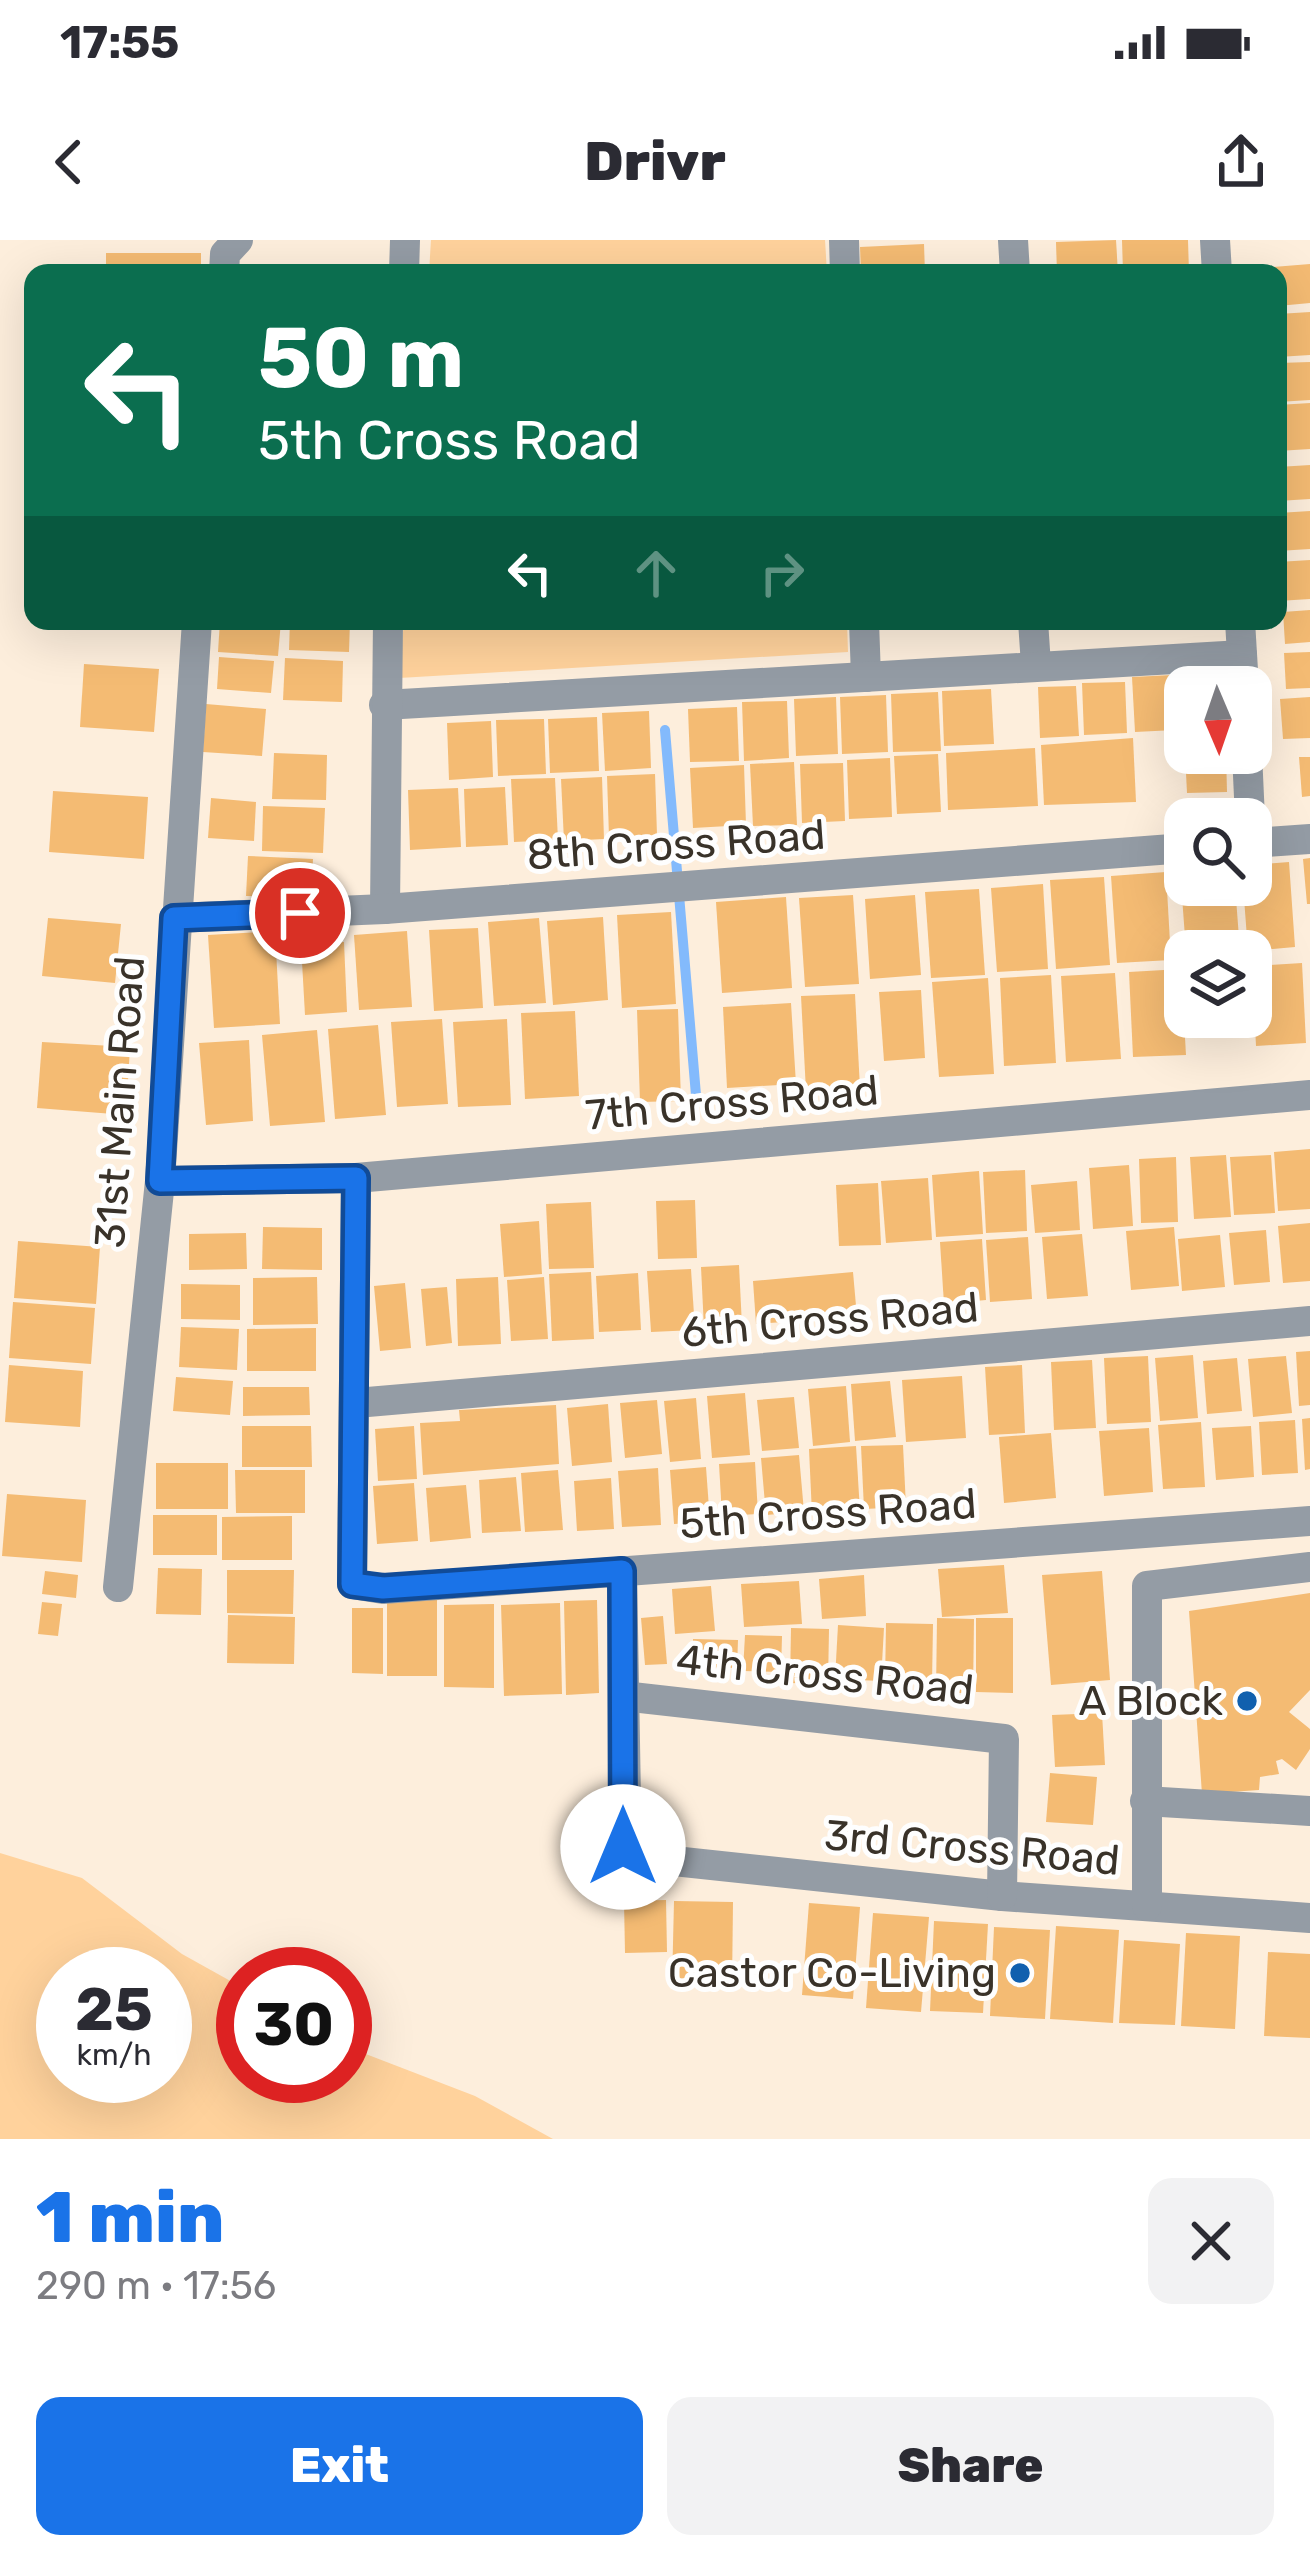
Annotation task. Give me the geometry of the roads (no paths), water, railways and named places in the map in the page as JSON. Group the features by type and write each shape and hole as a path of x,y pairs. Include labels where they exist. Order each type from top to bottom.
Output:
{"street":[{"name":"31st Main Road","path":"118,1587 160,1181 196,630"},
{"path":"385,909 388,630"},
{"path":"863,630 866,676"},
{"path":"1034,630 1036,665"},
{"path":"1241,630 1243,666"},
{"path":"384,705 1242,655"},
{"path":"1272,840 1310,839"},
{"name":"8th Cross Road","path":"174,918 385,909 1164,850"},
{"name":"7th Cross Road","path":"160,1181 356,1178 1310,1095"},
{"path":"356,1178 356,1403"},
{"name":"6th Cross Road","path":"356,1403 1310,1321"},
{"name":"5th Cross Road","path":"356,1403 352,1584 383,1588 1310,1521"},
{"path":"1148,1906 1147,1586 1310,1567"},
{"path":"622,1571 623,1696"},
{"name":"3rd Cross Road","path":"623,1696 627,1856 1002,1896 1310,1918"},
{"name":"4th Cross Road","path":"623,1696 1004,1739 1002,1896"},
{"path":"1145,1801 1310,1811"}],"waterway":[{"path":"665,730 696,1095"}],"place":[{"name":"A Block","path":"1247,1701"},
{"name":"Castor Co-Living","path":"1020,1973"}]}
